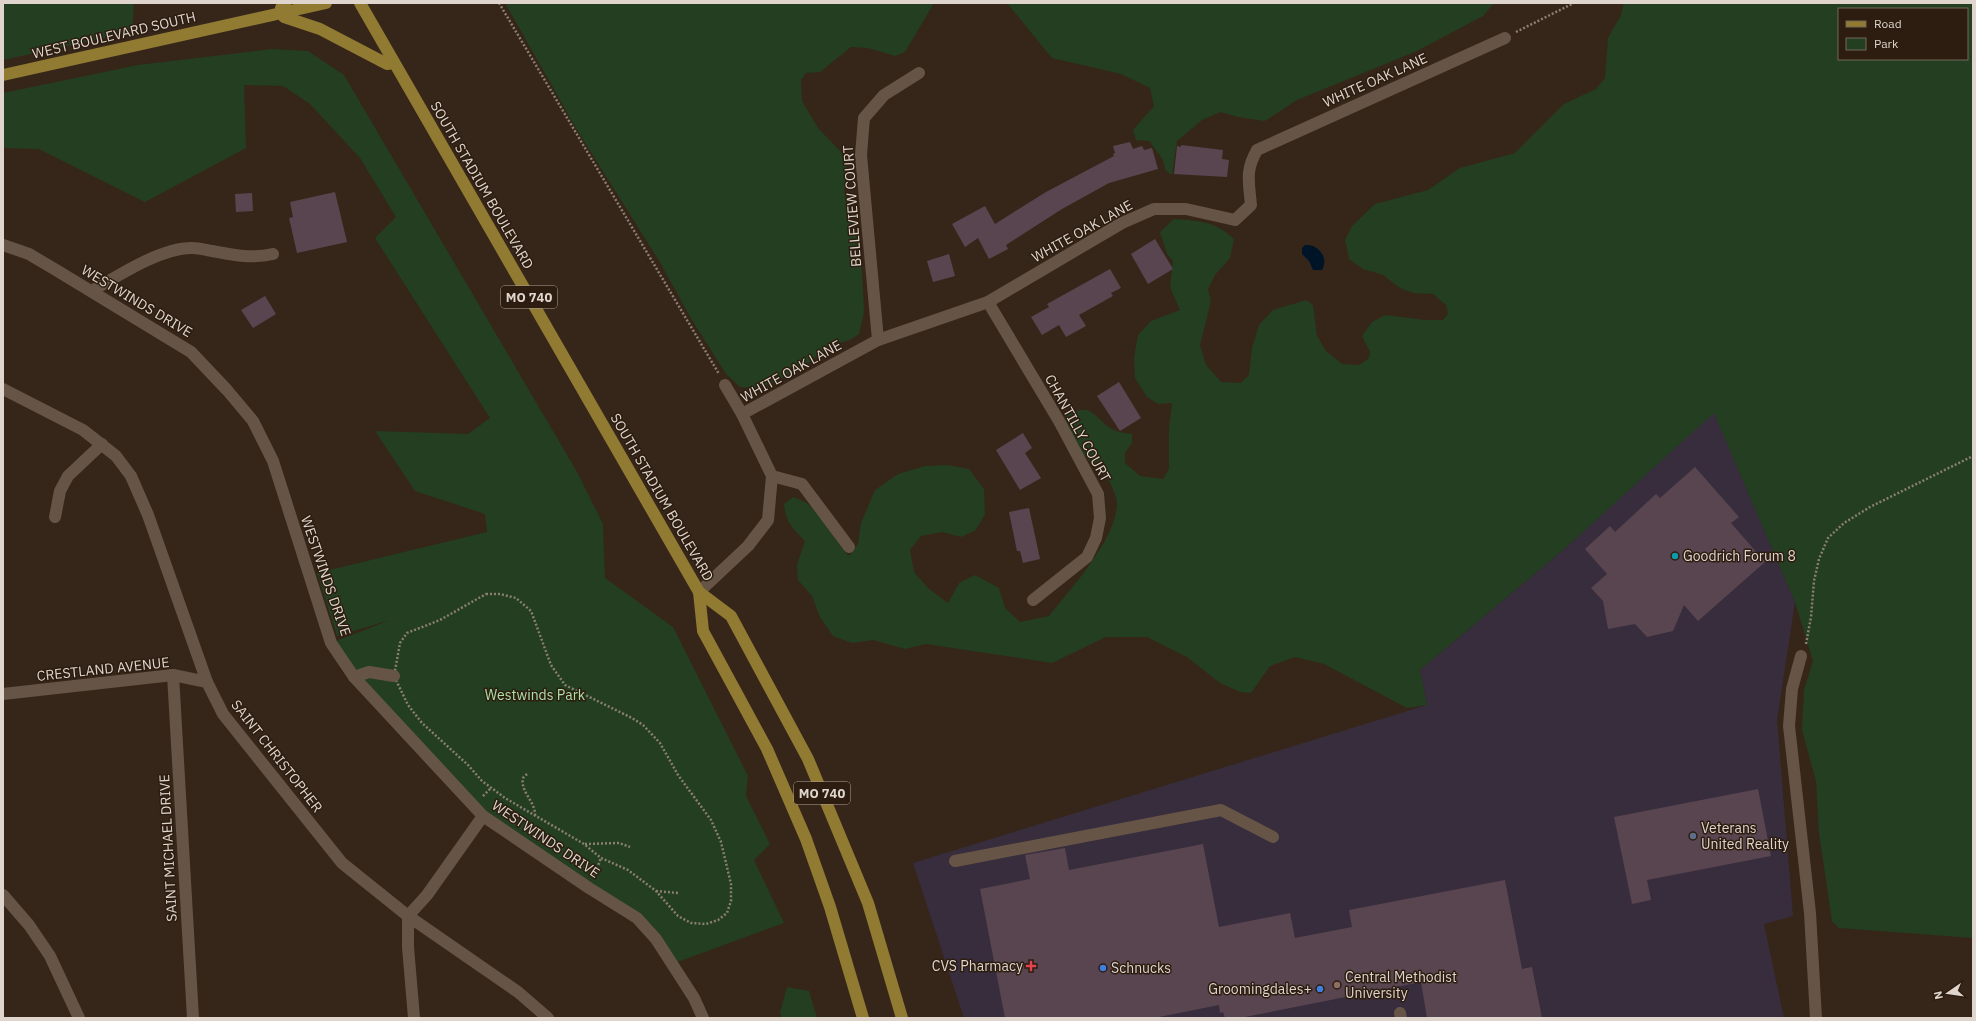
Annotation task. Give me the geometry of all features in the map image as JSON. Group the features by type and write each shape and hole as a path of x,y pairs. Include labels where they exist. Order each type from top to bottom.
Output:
{"main road":[{"name":"WEST BOULEVARD SOUTH","path":"3,75 283,8 326,3"},
{"name":"SOUTH STADIUM BOULEVARD","path":"360,3 699,592 731,616 808,758 868,903 902,1018"},
{"path":"283,8 284,17 320,29 387,64 394,63"},
{"name":"MO 740","path":"699,592 703,631 767,750 806,839 834,921 863,1018"}],"street":[{"name":"WHITE OAK LANE","path":"742,414 878,340 988,302 1122,223 1154,209 1186,209 1235,220 1252,205 1248,173 1250,162 1257,150 1505,38"},
{"name":"BELLEVIEW COURT","path":"878,340 861,155 864,118 884,95 919,72"},
{"name":"WESTWINDS DRIVE","path":"3,245 29,254 191,352 253,421 273,461 331,643 354,677 484,816 589,888 637,918 656,939 694,998 703,1018"},
{"path":"92,291 120,274 162,254 193,248 241,257 262,257 272,254"},
{"name":"CHANTILLY COURT","path":"988,302 1058,421 1098,494 1100,518 1096,538 1087,558 1033,600"},
{"path":"699,592 748,546 768,520 772,476 742,414 725,385"},
{"name":"SAINT CHRISTOPHER","path":"3,389 83,430 116,456 131,476 148,515 207,682 223,714 342,863 408,916 518,992 548,1018"},
{"path":"55,517 60,491 68,476 102,444"},
{"path":"772,476 802,484 849,547"},
{"path":"1801,656 1792,689 1789,726 1810,913 1816,1018"},
{"path":"354,677 369,672 394,676"},
{"name":"CRESTLAND AVENUE","path":"3,694 173,676 207,682"},
{"name":"SAINT MICHAEL DRIVE","path":"173,676 193,1018"},
{"path":"955,861 1221,810 1273,837"},
{"path":"414,1018 408,947 408,916 427,895 484,816"},
{"path":"3,895 29,925 50,956 79,1018"}],"path":[{"path":"498,3 725,385"},
{"path":"1505,38 1574,3"},
{"path":"1801,656 1811,617 1814,580 1819,559 1828,538 1844,523 1870,507 1973,456"},
{"path":"486,594 500,594 516,598 531,611 551,665 565,685 643,725 660,743 678,775 711,820 721,842 731,884 731,901 727,913 718,920 706,924 691,923 678,916 656,891 628,870 601,858 584,844 535,816 504,798 482,781 468,765 422,723 408,705 394,676 400,643 407,633 440,620 486,594"},
{"path":"527,774 523,778 522,785 533,805 535,816"},
{"path":"584,844 619,843 630,847"},
{"path":"589,888 601,858"},
{"path":"656,891 678,893"}],"shaded area":[{"path":"1714,412 1795,602 1777,720 1793,916 1764,924 1784,1018 964,1018 913,863 1427,705 1420,670 1563,550"}],"green space":[{"path":"3,3 134,3 132,32 3,60"},
{"path":"505,3 934,3 905,52 895,56 868,48 851,47 820,72 806,73 801,80 802,101 818,128 841,152 848,173 844,191 858,238 862,273 864,312 859,334 850,340 829,346 811,361 775,382 755,388 740,387 726,374 692,320 658,259 577,130"},
{"path":"1007,3 1494,3 1483,16 1417,51 1297,100 1265,121 1238,117 1220,112 1202,120 1177,141 1172,175 1166,171 1162,158 1149,141 1136,140 1133,130 1154,106 1150,88 1121,74 1052,58"},
{"path":"1624,3 1973,3 1973,938 1839,928 1832,921 1819,833 1816,781 1802,730 1804,690 1813,661 1795,602 1714,413 1563,550 1420,670 1427,705 1407,708 1324,664 1295,657 1270,666 1251,693 1240,692 1220,683 1187,657 1147,637 1106,637 1052,663 926,644 905,649 873,640 852,643 833,636 820,617 812,596 798,580 797,565 805,541 790,524 786,515 784,504 793,497 804,501 816,512 849,556 858,544 861,523 875,490 898,474 925,466 948,465 969,469 984,489 985,514 976,530 961,537 942,532 921,536 910,550 914,572 929,589 948,603 959,583 975,575 999,588 1005,608 1020,622 1049,616 1100,549 1114,520 1117,506 1115,495 1109,480 1076,446 1068,433 1065,417 1074,412 1088,410 1116,431 1132,434 1132,443 1125,453 1125,463 1140,476 1163,479 1169,469 1169,428 1172,403 1158,404 1147,397 1135,378 1134,358 1138,335 1151,321 1180,310 1170,287 1173,261 1167,254 1160,232 1174,219 1192,220 1214,225 1234,239 1230,258 1215,275 1208,289 1211,301 1200,345 1206,365 1221,382 1241,383 1249,375 1252,348 1259,325 1273,310 1306,300 1313,305 1317,336 1326,351 1342,364 1359,365 1369,358 1370,352 1362,336 1372,322 1385,315 1425,320 1443,320 1448,314 1446,305 1433,294 1413,293 1400,288 1383,275 1363,269 1349,259 1345,240 1352,226 1375,204 1428,190 1460,168 1515,153 1564,104 1596,89 1605,78 1608,38 1621,15"},
{"name":"Westwinds Park","path":"272,49 308,51 344,75 577,472 603,524 605,578 673,627 748,776 746,796 770,844 754,860 784,923 672,964 656,939 483,816 331,643 390,620 337,636 317,573 487,532 485,514 415,491 375,431 468,434 490,418 375,238 396,217 360,158 310,104 283,86 244,85 246,148 145,202 39,149 3,148 3,93 138,65"},
{"path":"787,987 809,991 817,1018 782,1018 780,1013"}],"water":[{"path":"1305,245 1315,247 1321,253 1324,261 1322,270 1313,270 1309,261 1302,254 1302,248"}],"building":[{"path":"1130,142 1133,149 1142,146 1144,150 1152,148 1158,169 1109,183 1062,209 1006,245 1008,249 989,259 978,238 965,247 952,224 985,206 995,224 1046,192 1114,156 1113,154 1115,153 1113,146"},
{"path":"1181,145 1223,150 1222,159 1229,160 1227,177 1174,174 1177,146 1181,147"},
{"path":"335,192 347,242 297,253 289,218 293,217 290,202"},
{"path":"252,193 253,211 236,212 235,194"},
{"path":"1155,239 1173,269 1148,284 1131,254"},
{"path":"949,254 955,276 933,282 927,261"},
{"path":"1110,269 1121,288 1111,293 1113,296 1079,315 1086,326 1066,337 1059,325 1042,335 1031,317 1049,307 1047,304"},
{"path":"265,296 276,314 253,328 241,310"},
{"path":"1119,382 1141,418 1120,431 1097,396"},
{"path":"1023,433 1032,448 1025,453 1041,478 1020,490 996,450"},
{"name":"Goodrich Forum 8","path":"1695,467 1739,517 1731,523 1765,562 1698,621 1684,605 1673,631 1647,637 1635,624 1608,629 1603,601 1591,588 1607,574 1585,549 1610,526 1615,532 1656,494 1660,498"},
{"path":"1029,508 1040,559 1023,563 1020,551 1017,551 1009,512"},
{"name":"Veterans United Reality","path":"1758,789 1771,856 1647,880 1651,900 1632,904 1614,817"},
{"path":"1203,844 1219,927 1290,913 1295,938 1352,927 1349,910 1505,880 1522,969 1532,967 1542,1018 1427,1018 1421,982 1240,1018 1225,1018 1223,1012 1220,1013 1219,1005 1154,1018 1005,1018 980,889 1030,879 1025,855 1065,848 1069,870"}],"place":[{"name":"Goodrich Forum 8","path":"1675,556"},
{"name":"Veterans United Reality","path":"1693,836"},
{"name":"CVS Pharmacy","path":"1031,966"},
{"name":"Schnucks","path":"1103,968"},
{"name":"Central Methodist University","path":"1337,985"},
{"name":"Groomingdales+","path":"1320,989"}]}
